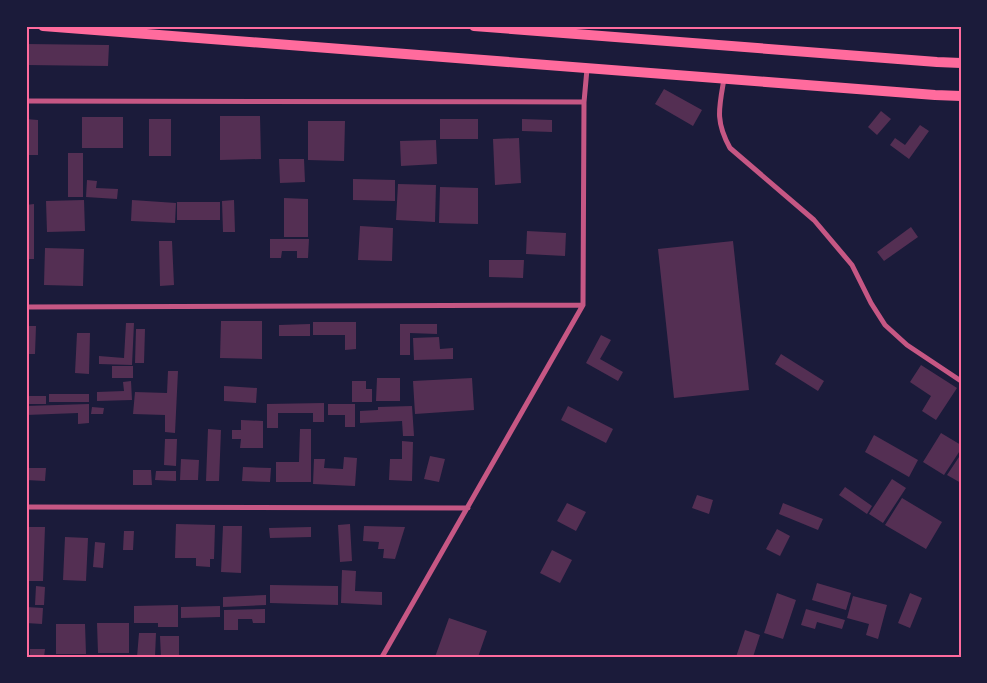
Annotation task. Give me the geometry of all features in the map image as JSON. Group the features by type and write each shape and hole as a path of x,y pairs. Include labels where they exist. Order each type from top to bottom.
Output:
{"main road":[{"path":"43,26 587,69 961,96"},
{"path":"474,26 961,63"}],"street":[{"path":"382,657 583,305 584,102 587,69"},
{"path":"724,79 719,120 730,148 814,220 852,265 871,304 885,325 907,345 961,381"},
{"path":"26,101 584,102"},
{"path":"26,307 583,305"},
{"path":"26,507 468,508"}],"building":[{"path":"26,44 109,45 108,66 26,65"},
{"path":"664,89 702,110 693,126 655,104"},
{"path":"881,111 891,119 877,135 868,127"},
{"path":"220,116 260,116 261,159 220,160"},
{"path":"82,117 123,117 123,148 82,148"},
{"path":"26,119 38,120 38,155 26,155"},
{"path":"149,119 171,119 171,156 149,156"},
{"path":"440,119 478,119 478,139 440,139"},
{"path":"522,119 552,120 552,132 522,131"},
{"path":"308,121 345,121 344,161 308,160"},
{"path":"920,125 929,131 909,159 890,145 895,138 905,145"},
{"path":"519,138 521,183 495,185 493,139"},
{"path":"436,140 437,164 401,166 400,141"},
{"path":"68,153 83,153 83,197 68,197"},
{"path":"279,159 304,159 305,182 280,183"},
{"path":"353,179 395,180 395,201 353,200"},
{"path":"87,180 97,181 96,188 118,189 117,199 86,197"},
{"path":"398,184 436,185 435,222 396,220"},
{"path":"440,187 478,188 478,224 439,223"},
{"path":"284,198 308,199 308,237 284,237"},
{"path":"84,200 85,231 47,232 46,201"},
{"path":"132,200 176,203 175,223 131,221"},
{"path":"234,200 235,232 223,232 222,201"},
{"path":"177,202 220,202 220,220 177,220"},
{"path":"34,204 34,259 26,259 26,205"},
{"path":"360,226 393,228 392,261 358,260"},
{"path":"911,227 918,237 884,261 877,252"},
{"path":"527,231 566,233 565,256 526,254"},
{"path":"270,239 309,239 308,258 297,258 297,251 282,251 281,258 270,258"},
{"path":"159,241 172,241 174,285 160,286"},
{"path":"733,241 749,390 674,398 658,249"},
{"path":"45,248 84,249 83,286 44,285"},
{"path":"489,260 524,260 523,278 489,277"},
{"path":"221,321 262,321 262,359 220,358"},
{"path":"313,322 356,322 356,349 345,350 345,335 313,335"},
{"path":"126,323 134,323 132,365 99,364 99,356 124,358"},
{"path":"310,324 310,336 279,336 279,325"},
{"path":"400,324 437,324 437,334 410,333 410,355 400,355"},
{"path":"26,326 36,326 35,354 26,354"},
{"path":"136,329 145,329 144,363 135,363"},
{"path":"77,333 90,333 89,374 75,373"},
{"path":"601,335 611,340 600,359 623,372 618,381 586,363"},
{"path":"439,337 440,349 453,348 453,359 414,360 413,338"},
{"path":"781,354 824,381 818,391 775,364"},
{"path":"921,365 957,388 936,420 922,411 931,396 910,382"},
{"path":"112,366 133,366 133,378 112,378"},
{"path":"168,371 178,371 175,433 165,432 165,415 133,414 135,392 167,393"},
{"path":"377,378 400,378 400,401 376,401"},
{"path":"472,378 474,410 415,414 413,381"},
{"path":"131,381 132,400 97,401 97,392 124,391 123,382"},
{"path":"352,381 366,381 366,389 372,389 372,402 352,402"},
{"path":"224,386 257,388 256,403 224,401"},
{"path":"49,394 89,394 89,402 49,402"},
{"path":"26,396 46,396 46,404 26,404"},
{"path":"324,403 324,422 313,422 313,413 278,413 278,428 267,428 267,404"},
{"path":"89,404 89,423 78,424 78,413 26,415 26,406"},
{"path":"328,404 355,404 355,427 345,427 345,415 328,415"},
{"path":"412,406 414,436 403,436 402,421 360,423 360,411 378,410 378,407"},
{"path":"568,406 613,429 606,443 561,420"},
{"path":"92,407 104,408 103,414 91,414"},
{"path":"241,420 263,421 263,448 240,448 241,439 232,439 232,430 241,430"},
{"path":"208,429 221,430 219,481 206,481"},
{"path":"300,429 311,429 311,482 276,482 276,462 299,462"},
{"path":"941,433 961,445 961,449 944,475 923,462"},
{"path":"874,435 918,460 909,477 865,452"},
{"path":"165,439 177,439 176,466 164,465"},
{"path":"402,441 413,442 412,481 389,480 390,459 402,459"},
{"path":"961,454 961,483 947,475"},
{"path":"430,456 445,459 439,482 424,479"},
{"path":"344,457 357,458 355,486 313,484 314,459 325,459 324,468 343,469"},
{"path":"181,459 199,460 198,480 180,480"},
{"path":"243,467 271,468 270,482 242,481"},
{"path":"26,468 46,468 45,481 26,480"},
{"path":"133,470 151,470 152,485 133,485"},
{"path":"156,471 176,471 176,481 155,480"},
{"path":"892,479 906,488 883,523 869,514"},
{"path":"845,487 872,506 867,514 839,495"},
{"path":"697,495 713,500 709,514 692,508"},
{"path":"902,498 942,522 926,549 885,525"},
{"path":"567,503 586,512 576,531 557,521"},
{"path":"783,503 823,519 818,530 779,514"},
{"path":"176,524 215,525 214,559 210,559 210,567 196,566 196,558 175,558"},
{"path":"350,524 352,561 340,562 338,525"},
{"path":"223,526 242,526 241,573 221,572"},
{"path":"364,526 405,527 395,559 383,558 384,549 378,549 379,542 363,541"},
{"path":"26,527 45,527 43,581 28,581 29,541 26,541"},
{"path":"311,527 311,537 270,538 269,528"},
{"path":"777,529 790,536 780,556 766,549"},
{"path":"124,531 134,531 133,550 123,550"},
{"path":"65,537 88,538 86,581 63,580"},
{"path":"95,542 105,543 103,568 93,567"},
{"path":"552,550 572,560 560,583 540,573"},
{"path":"342,570 356,571 355,591 382,592 382,605 341,603"},
{"path":"817,583 851,593 846,610 812,600"},
{"path":"270,585 338,586 338,605 270,603"},
{"path":"36,586 45,587 44,605 35,605"},
{"path":"777,593 796,600 783,639 764,633"},
{"path":"910,593 922,598 910,628 898,623"},
{"path":"266,595 266,605 223,607 223,597"},
{"path":"853,596 887,605 878,639 866,635 869,624 847,618"},
{"path":"178,605 178,627 158,627 158,623 134,623 134,606"},
{"path":"220,606 220,617 181,618 181,607"},
{"path":"26,607 43,608 42,624 26,623"},
{"path":"265,609 265,623 253,623 252,619 238,619 238,630 224,630 224,610"},
{"path":"806,609 845,620 842,629 817,622 815,629 801,625"},
{"path":"449,618 487,631 478,657 435,657"},
{"path":"97,623 129,623 129,653 98,653"},
{"path":"56,624 85,624 86,654 56,654"},
{"path":"745,630 760,635 753,657 736,657"},
{"path":"139,633 156,633 155,657 137,657"},
{"path":"160,636 179,636 179,657 161,657"},
{"path":"30,649 45,649 44,657 30,657"}]}
